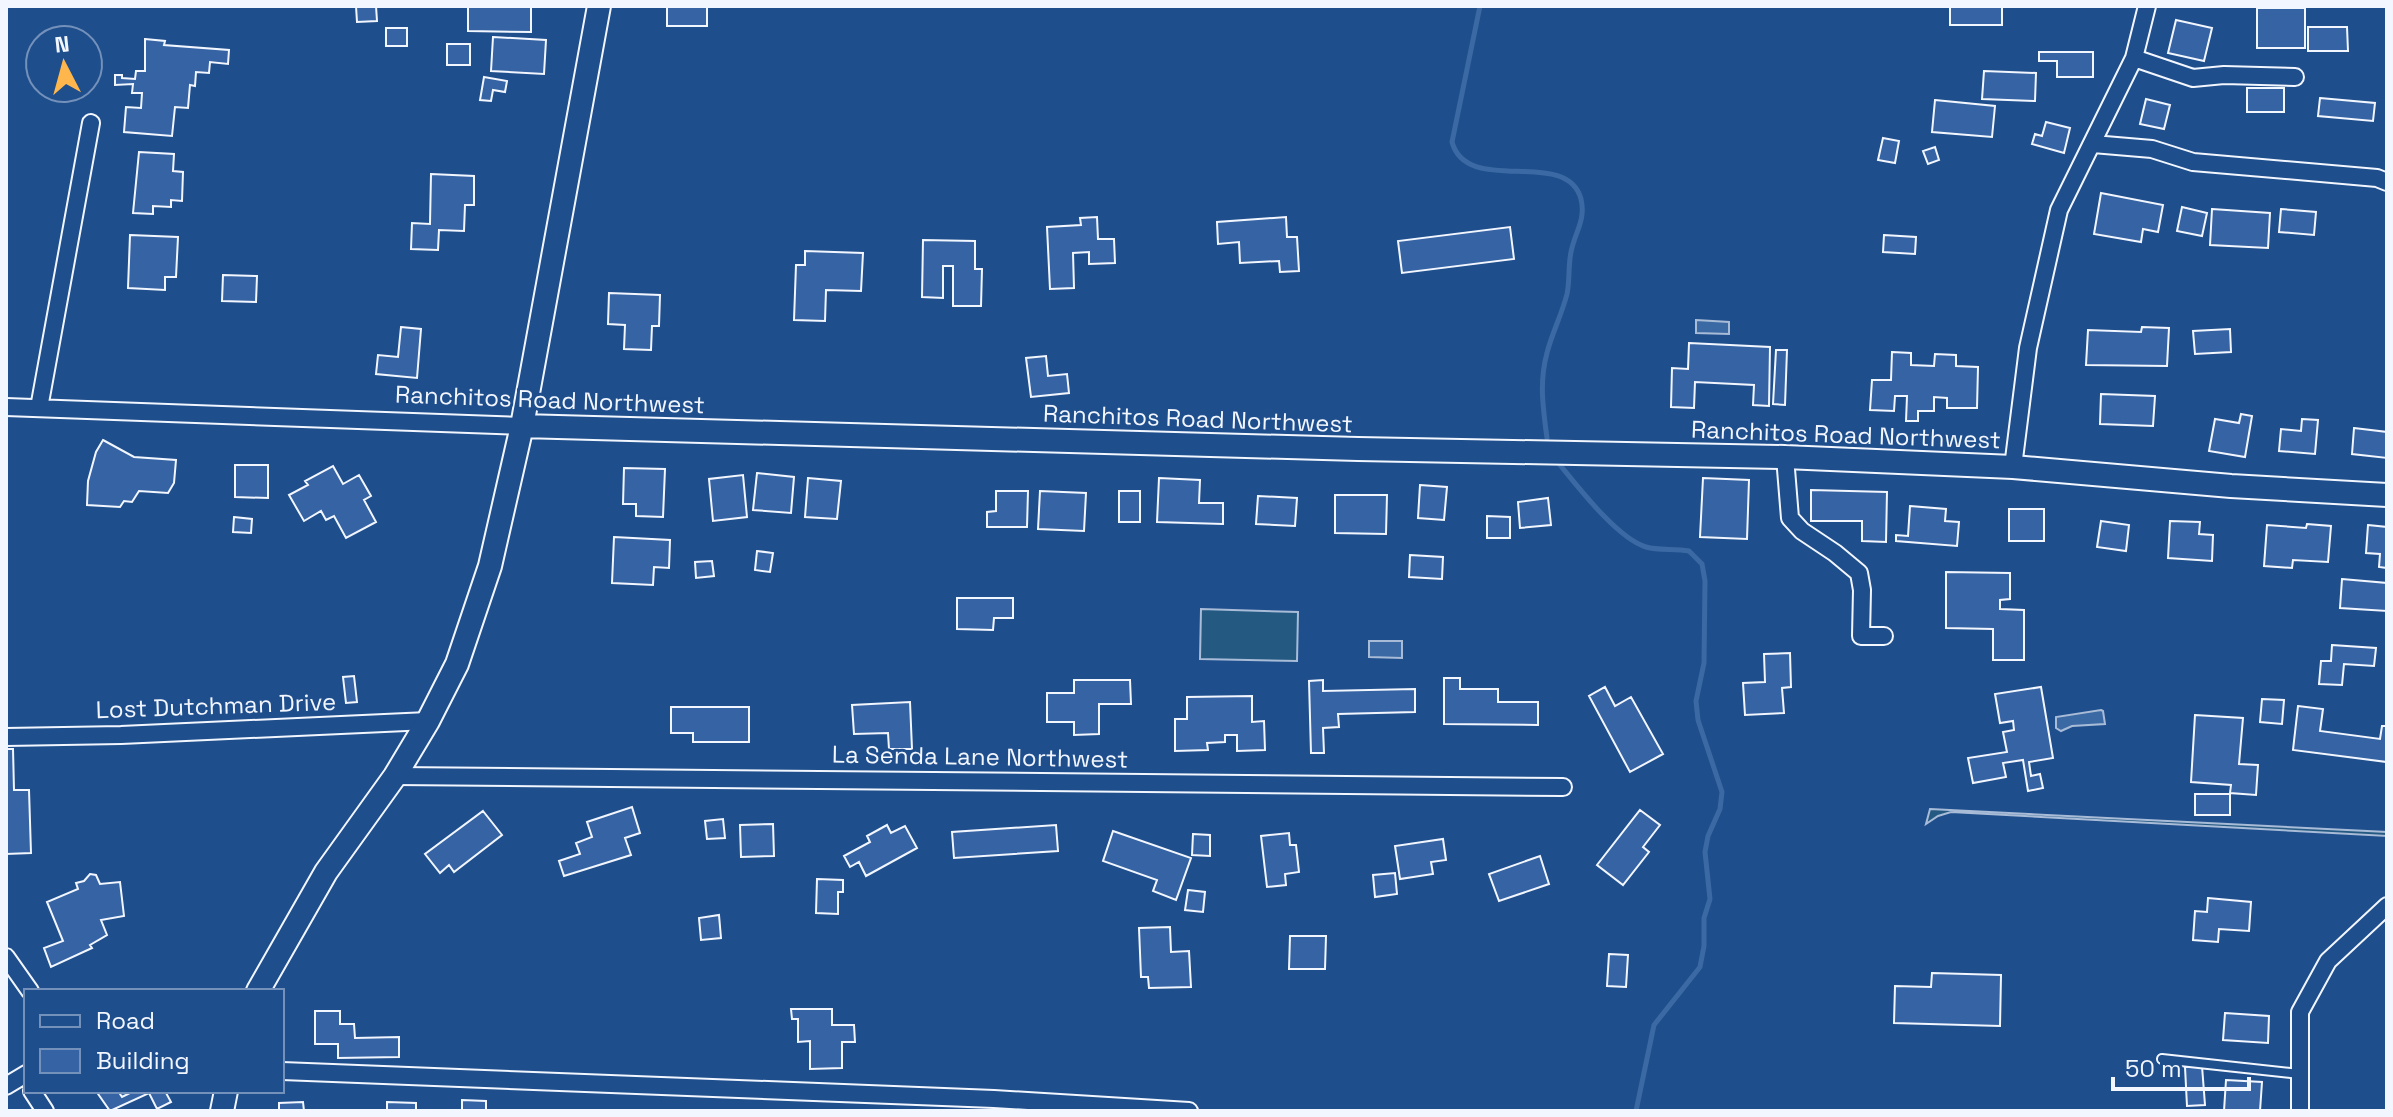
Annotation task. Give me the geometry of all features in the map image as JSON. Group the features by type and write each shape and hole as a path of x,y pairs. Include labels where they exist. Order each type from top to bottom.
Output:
{"street":[{"path":"259,989 326,872 395,776 457,664 490,566 522,426 599,6"},
{"path":"2013,467 2028,348 2059,210 2134,58 2147,6"},
{"path":"2134,58 2193,78 2224,75 2295,77"},
{"path":"39,408 91,123"},
{"path":"2093,144 2152,149 2193,162 2377,178 2387,182"},
{"name":"Ranchitos Road Northwest","path":"6,407 522,426 1358,449 1785,457 2013,467 2231,486 2387,495"},
{"path":"1785,457 1790,518 1802,531 1859,573 1862,590 1861,636 1884,636"},
{"name":"Lost Dutchman Drive","path":"6,737 428,721"},
{"name":"La Senda Lane Northwest","path":"395,776 1563,787"},
{"path":"2300,1111 2300,1012 2328,961 2387,906"},
{"path":"6,957 29,989"},
{"path":"284,1071 994,1099 1189,1111"},
{"path":"34,1093 45,1111"}],"lane":[{"path":"2162,1059 2300,1074"}],"shaded area":[{"path":"1696,320 1729,322 1729,334 1696,333"},
{"path":"1201,609 1298,612 1297,661 1200,659"},
{"path":"1369,641 1402,641 1402,658 1369,657"},
{"path":"2101,710 2105,724 2072,726 2061,731 2056,728 2056,717"},
{"path":"1930,809 2387,832 2387,836 1951,812 1926,824"}],"building":[{"path":"356,6 376,6 377,21 357,22"},
{"path":"468,6 531,7 531,32 468,31"},
{"path":"667,6 707,6 707,26 667,26"},
{"path":"1950,6 2002,6 2002,25 1950,25"},
{"path":"2257,8 2305,8 2305,48 2257,48"},
{"path":"2176,20 2212,28 2204,61 2168,53"},
{"path":"2308,27 2347,27 2348,51 2308,51"},
{"path":"386,28 407,28 407,46 386,46"},
{"path":"493,37 546,40 544,74 491,71"},
{"path":"145,39 165,41 164,45 229,50 228,64 210,62 209,73 196,72 195,86 190,85 188,108 175,107 172,136 124,132 126,107 141,108 142,93 132,93 133,84 115,85 115,75 135,79 136,71 145,71"},
{"path":"447,44 470,44 470,65 447,65"},
{"path":"2039,52 2093,52 2093,77 2057,77 2057,61 2039,61"},
{"path":"1984,71 2036,73 2035,101 1982,99"},
{"path":"484,77 507,81 505,92 493,90 491,101 480,100"},
{"path":"2247,88 2284,88 2284,112 2247,112"},
{"path":"2320,98 2375,103 2373,121 2318,116"},
{"path":"2146,99 2170,105 2164,129 2140,124"},
{"path":"1935,100 1995,106 1992,137 1932,132"},
{"path":"2046,122 2070,128 2064,153 2032,144 2035,134 2042,136"},
{"path":"1883,138 1899,141 1895,163 1878,160"},
{"path":"1935,147 1939,160 1928,164 1923,151"},
{"path":"139,152 174,154 173,171 183,172 182,201 171,200 171,207 153,206 153,214 133,213"},
{"path":"431,174 474,176 474,205 465,205 464,231 439,230 438,250 411,249 412,223 430,224"},
{"path":"2101,193 2163,205 2158,232 2143,229 2141,242 2094,234"},
{"path":"2182,207 2207,213 2202,236 2177,231"},
{"path":"2212,209 2270,213 2268,248 2210,245"},
{"path":"2281,209 2316,212 2314,235 2279,232"},
{"path":"1097,217 1098,239 1114,239 1115,263 1089,264 1089,252 1073,253 1074,288 1050,289 1047,227 1081,225 1080,218"},
{"path":"1286,217 1287,237 1297,237 1299,271 1280,272 1279,261 1240,263 1239,242 1218,244 1217,222"},
{"path":"1510,227 1514,259 1402,273 1398,241"},
{"path":"130,235 178,237 176,277 165,277 165,290 128,288"},
{"path":"1884,235 1916,237 1915,254 1883,252"},
{"path":"923,240 975,241 975,269 982,269 981,306 953,306 953,266 943,266 943,298 922,297"},
{"path":"805,251 863,253 861,291 826,290 825,321 794,320 796,265 805,265"},
{"path":"223,275 257,276 256,302 222,301"},
{"path":"609,293 660,295 659,326 652,326 651,350 624,349 625,325 608,324"},
{"path":"401,327 421,329 417,378 376,374 378,355 398,357"},
{"path":"2142,327 2169,328 2167,366 2086,365 2088,330 2141,332"},
{"path":"2230,329 2231,352 2195,354 2193,331"},
{"path":"1689,343 1770,347 1769,406 1753,405 1754,385 1695,382 1694,408 1671,407 1672,368 1688,369"},
{"path":"1776,350 1787,350 1785,405 1773,404"},
{"path":"1892,352 1911,353 1911,365 1934,366 1935,354 1956,355 1956,366 1978,367 1977,408 1947,408 1947,398 1934,397 1934,411 1918,411 1918,421 1906,421 1907,396 1895,396 1894,411 1870,410 1872,380 1891,380"},
{"path":"1046,356 1048,376 1067,374 1069,393 1031,397 1026,358"},
{"path":"2101,394 2155,396 2153,426 2100,424"},
{"path":"2241,414 2252,416 2245,457 2209,451 2215,419 2239,423"},
{"path":"2302,419 2318,420 2315,454 2279,451 2281,429 2301,431"},
{"path":"2354,428 2387,432 2387,458 2352,454"},
{"path":"103,440 134,457 176,460 174,483 168,493 139,491 132,502 124,501 120,507 87,505 88,481 96,452"},
{"path":"235,465 268,465 268,498 235,497"},
{"path":"333,466 343,484 359,475 371,496 364,500 376,522 346,538 334,516 326,520 321,511 304,521 289,495 308,485 305,481"},
{"path":"624,468 665,469 663,517 636,516 636,504 623,504"},
{"path":"757,473 794,477 791,513 753,510"},
{"path":"743,475 747,517 713,521 709,479"},
{"path":"808,478 841,481 837,519 805,517"},
{"path":"1159,478 1200,480 1199,503 1223,503 1223,524 1157,522"},
{"path":"1703,478 1749,480 1747,539 1700,537"},
{"path":"1420,485 1447,487 1444,520 1418,518"},
{"path":"1811,490 1887,492 1886,542 1862,541 1862,521 1811,521"},
{"path":"996,491 1028,491 1027,527 987,527 987,512 996,511"},
{"path":"1040,491 1086,493 1084,531 1038,529"},
{"path":"1119,491 1140,491 1140,522 1119,522"},
{"path":"1335,495 1387,495 1386,534 1335,533"},
{"path":"1258,496 1297,498 1295,526 1256,524"},
{"path":"1548,498 1551,525 1520,528 1518,502"},
{"path":"1910,506 1946,509 1945,521 1959,522 1957,546 1896,541 1896,535 1908,536"},
{"path":"2009,509 2044,509 2044,541 2009,541"},
{"path":"1487,516 1510,517 1510,538 1487,538"},
{"path":"234,517 252,519 251,533 233,532"},
{"path":"2101,521 2129,525 2126,551 2097,547"},
{"path":"2170,521 2200,522 2199,534 2213,535 2212,561 2168,558"},
{"path":"2307,524 2331,526 2328,562 2293,560 2292,568 2264,566 2267,525 2306,528"},
{"path":"2368,525 2387,527 2387,568 2379,567 2380,554 2366,553"},
{"path":"614,537 670,540 669,568 654,567 653,585 612,583"},
{"path":"757,551 773,553 770,572 755,570"},
{"path":"1410,555 1443,557 1442,579 1409,577"},
{"path":"712,561 714,576 696,578 695,562"},
{"path":"1946,572 2010,573 2010,599 2000,600 2000,609 2024,610 2024,660 1993,660 1993,629 1946,628"},
{"path":"2342,579 2387,583 2387,611 2340,608"},
{"path":"957,598 1013,598 1013,618 994,618 993,630 957,629"},
{"path":"2332,645 2376,648 2374,666 2344,664 2342,685 2319,684 2321,661 2331,661"},
{"path":"1790,653 1791,687 1782,688 1784,713 1745,715 1743,683 1765,682 1764,654"},
{"path":"354,676 357,702 346,703 343,677"},
{"path":"1444,678 1460,678 1460,689 1498,689 1498,702 1538,702 1538,725 1444,724"},
{"path":"1074,680 1130,680 1131,704 1099,704 1099,734 1074,735 1074,722 1047,722 1047,693 1074,693"},
{"path":"1323,680 1323,691 1415,689 1415,712 1338,714 1339,727 1323,728 1324,753 1311,753 1309,681"},
{"path":"1605,687 1615,706 1631,697 1663,754 1630,772 1589,696"},
{"path":"2041,687 2053,758 2029,762 2031,776 2040,774 2043,788 2028,791 2023,760 2003,763 2006,777 1973,783 1968,758 2007,752 2003,732 2014,730 2013,721 2000,723 1995,694"},
{"path":"1252,696 1252,722 1264,721 1265,750 1237,751 1237,735 1225,735 1225,742 1207,743 1208,750 1175,751 1175,719 1187,719 1187,697"},
{"path":"2262,699 2284,700 2282,724 2260,722"},
{"path":"910,702 912,749 889,749 888,733 854,734 852,705"},
{"path":"2298,706 2323,709 2320,731 2380,739 2382,726 2387,726 2387,762 2293,750"},
{"path":"671,707 749,707 749,742 693,742 693,733 671,733"},
{"path":"2195,715 2243,718 2239,764 2258,765 2256,795 2230,793 2231,785 2191,782"},
{"path":"6,749 13,749 14,790 29,790 31,853 6,854"},
{"path":"2195,794 2230,794 2230,815 2195,815"},
{"path":"632,807 640,833 625,838 631,855 564,876 559,861 580,854 576,843 592,837 587,822"},
{"path":"1640,810 1660,825 1643,847 1649,852 1623,885 1597,865"},
{"path":"483,811 502,835 454,872 449,865 440,873 425,854"},
{"path":"723,819 725,838 707,839 705,821"},
{"path":"773,824 774,856 741,857 740,825"},
{"path":"887,825 891,833 905,826 917,848 866,876 859,862 850,867 844,856 870,842 867,836"},
{"path":"1056,825 1058,851 954,858 952,832"},
{"path":"1113,831 1191,858 1176,900 1153,891 1157,880 1103,861"},
{"path":"1289,833 1290,845 1296,845 1299,872 1285,874 1286,885 1267,887 1261,836"},
{"path":"1193,834 1210,835 1210,856 1192,855"},
{"path":"1443,839 1446,860 1431,862 1433,874 1400,879 1395,846"},
{"path":"1540,856 1549,884 1499,901 1489,874"},
{"path":"1395,873 1397,894 1375,897 1373,875"},
{"path":"90,874 96,875 100,884 120,882 124,916 101,920 107,935 90,945 92,948 51,967 44,948 63,941 47,902 78,889 76,883 84,881"},
{"path":"817,879 843,880 843,892 838,892 838,914 816,913"},
{"path":"1188,890 1205,892 1203,912 1185,910"},
{"path":"2208,898 2251,902 2249,931 2219,929 2218,942 2193,940 2195,911 2207,912"},
{"path":"719,915 721,938 701,940 699,918"},
{"path":"1170,927 1171,952 1189,951 1191,987 1149,988 1148,977 1141,977 1139,928"},
{"path":"1290,936 1326,936 1325,969 1289,969"},
{"path":"1609,954 1628,955 1626,987 1607,986"},
{"path":"1932,973 2001,975 2000,1026 1894,1023 1895,986 1931,987"},
{"path":"791,1009 832,1009 832,1025 854,1025 855,1042 842,1042 842,1068 810,1069 810,1041 798,1042 798,1019 792,1019"},
{"path":"315,1011 340,1011 340,1024 354,1024 355,1038 399,1037 399,1057 338,1058 338,1044 315,1044"},
{"path":"2225,1013 2269,1016 2268,1043 2223,1040"},
{"path":"2202,1066 2205,1105 2187,1106 2185,1067"},
{"path":"2226,1080 2262,1082 2260,1111 2224,1111"},
{"path":"97,1093 119,1093 122,1097 130,1093 149,1093 110,1111"},
{"path":"97,1093 149,1093 110,1111"},
{"path":"149,1093 166,1093 171,1102 157,1109"},
{"path":"149,1093 166,1093 171,1102 157,1109"},
{"path":"462,1100 486,1101 486,1111 462,1111"},
{"path":"303,1102 304,1111 279,1111 279,1103"},
{"path":"387,1102 416,1103 416,1111 387,1111"}],"waterway":[{"path":"1480,6 1452,142 1461,158 1477,167 1557,175 1572,184 1581,199 1581,220 1570,257 1567,294 1543,374 1547,438"},
{"path":"1560,465 1623,534 1646,547 1689,551 1702,564 1705,581 1704,663 1696,701 1698,720 1722,792 1720,809 1708,836 1705,852 1710,899 1704,918 1704,946 1700,967 1654,1025 1636,1111"}]}
